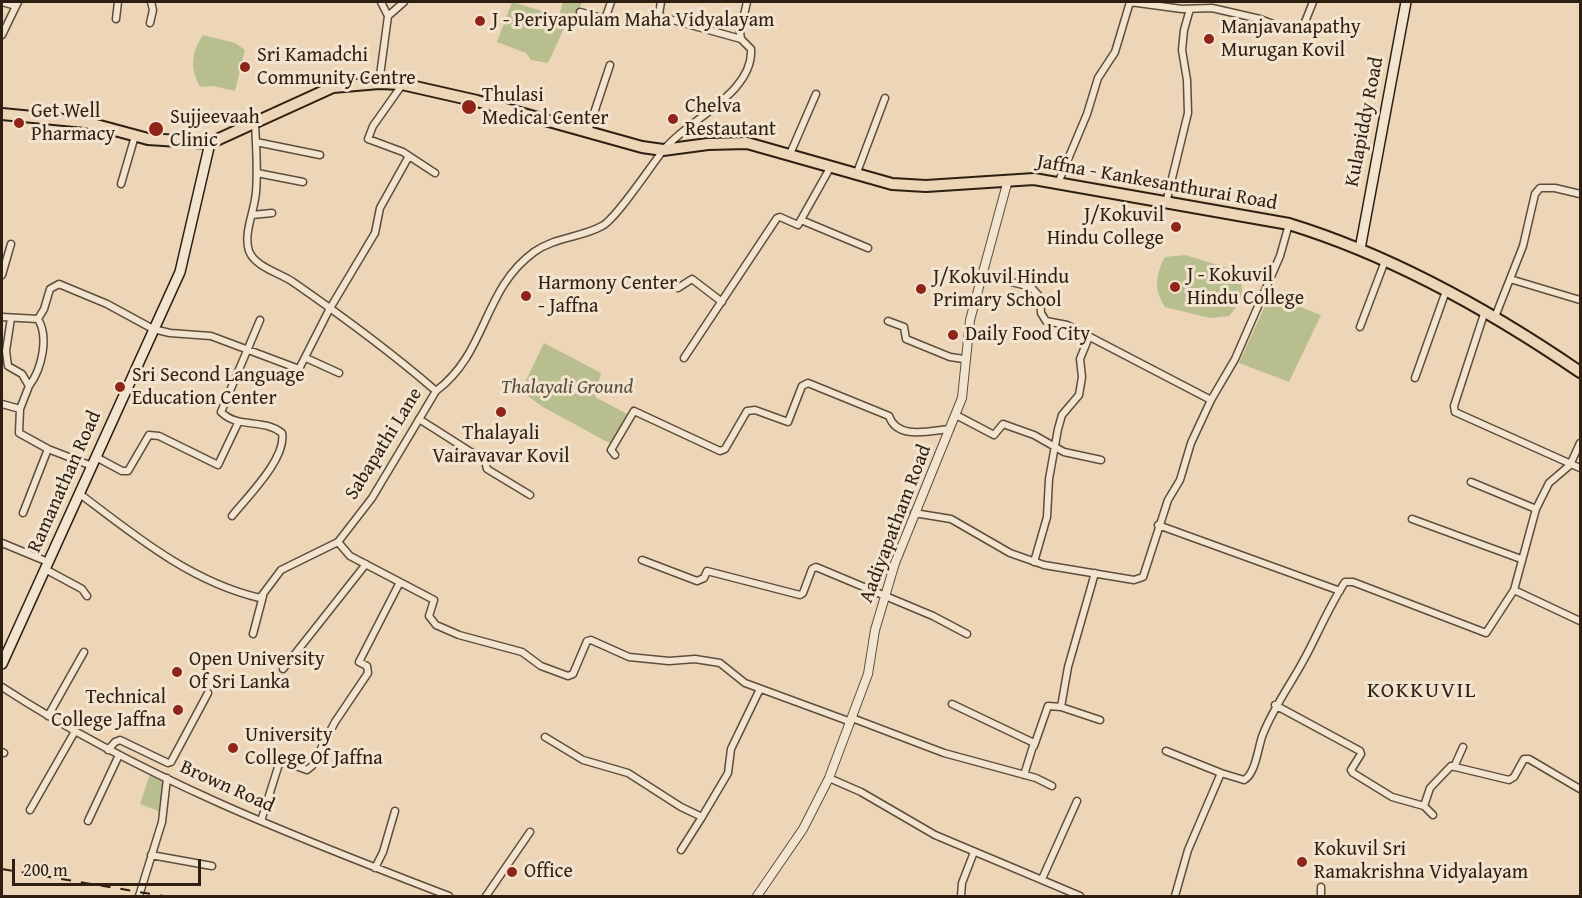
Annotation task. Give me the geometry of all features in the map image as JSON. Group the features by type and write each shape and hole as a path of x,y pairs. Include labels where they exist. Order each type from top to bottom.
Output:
{"main road":[{"name":"Kulapiddy Road","path":"1360,249 1406,2"},
{"name":"Jaffna - Kankesanthurai Road","path":"2,114 85,122 161,141 210,142 333,87 379,83 402,84 663,150 708,144 747,143 856,175 912,186 1034,179 1289,224 1360,249 1490,314 1581,372"},
{"name":"Ramanathan Road","path":"2,664 180,272 187,251 210,142"}],"street":[{"path":"2,2 17,4 2,34"},
{"path":"116,19 118,2"},
{"path":"150,23 153,10 151,2"},
{"path":"379,83 388,16 381,2"},
{"path":"388,16 404,2"},
{"path":"580,12 605,19 611,2"},
{"path":"661,2 659,14 662,17 741,39 747,2"},
{"path":"1058,183 1087,114 1098,78 1115,52 1130,2 1190,9 1212,8 1260,19 1288,30 1303,27 1313,2"},
{"path":"1166,203 1188,112 1187,80 1182,50 1190,9"},
{"name":"Sabapathi Lane","path":"253,634 263,596 281,570 338,542 372,498 436,391 451,380 470,357 509,275 532,254 553,241 604,226 663,150 744,79 752,59 752,50 741,39"},
{"path":"588,131 610,64"},
{"path":"402,84 373,126 368,139 397,149 435,174"},
{"path":"790,154 816,94"},
{"path":"856,175 885,98"},
{"path":"255,123 257,172 248,248 253,258 292,281 394,355 436,391"},
{"path":"121,184 135,136"},
{"path":"256,142 320,156"},
{"path":"92,466 48,449 19,433 20,409 38,371 42,352 42,335 38,318 44,309 50,289 59,284 107,304 153,329 170,333 211,336 248,352 299,369 329,309 375,233 380,208 409,156"},
{"path":"684,358 777,218 780,216 798,225 830,168"},
{"path":"257,172 303,183"},
{"name":"Aadiyapatham Road","path":"757,897 802,829 829,778 852,720 868,674 884,595 914,513 956,415 964,383 964,359 970,320 1008,180"},
{"path":"1581,194 1555,188 1540,188 1535,195 1523,246 1510,279 1490,314 1454,406 1455,412 1581,468"},
{"path":"252,215 272,213"},
{"path":"801,220 868,248"},
{"path":"914,513 951,519 1010,553 1034,561 1134,580 1143,577 1158,525 1168,500 1180,480 1191,443 1235,359 1280,256 1289,224"},
{"path":"2,275 11,244"},
{"path":"1360,327 1385,261"},
{"path":"984,275 1031,287 1041,297 1043,319 1067,325 1212,400"},
{"path":"678,288 692,279 722,303"},
{"path":"1510,279 1581,300"},
{"path":"1415,378 1446,291"},
{"path":"2,317 38,318"},
{"path":"10,318 6,351 8,366 22,374 29,386"},
{"path":"232,516 272,467 283,438 282,433 273,426 257,422 238,423 221,412 260,320"},
{"path":"888,321 904,327 906,339 950,357 964,359"},
{"path":"1034,561 1047,517 1049,478 1062,415 1079,395 1082,377 1080,359 1089,337"},
{"path":"306,358 339,373"},
{"path":"615,455 611,450 634,411 720,451 725,448 747,411 755,410 788,422 802,386 808,383 889,416 892,425 900,430 917,432 950,429"},
{"path":"2,404 20,409"},
{"path":"956,415 994,435 1003,424 1034,435 1064,452 1101,459"},
{"path":"419,420 485,461 487,469 530,495"},
{"path":"96,457 122,471 128,471 149,435 159,436 218,465 238,423"},
{"path":"1166,751 1221,773 1247,779 1275,705 1308,653 1322,621 1345,582 1353,582 1486,633 1514,590 1536,509 1549,483 1570,465 1581,443"},
{"path":"23,513 48,449"},
{"path":"1471,482 1536,509"},
{"path":"80,494 140,541 175,561 240,593 260,598 263,596"},
{"path":"1412,519 1521,559"},
{"path":"1158,525 1340,591"},
{"path":"338,542 350,556 399,584 434,600 429,616 436,626 459,635 522,652 541,666 568,676 573,674 586,641 591,640 629,657 720,663 745,683 944,753 1024,775 1052,786"},
{"path":"2,543 47,565 82,589 87,596"},
{"path":"642,561 697,581 704,579 708,571 800,595 803,593 812,569 816,567 933,616 967,634"},
{"path":"282,669 366,564"},
{"path":"1061,707 1068,667 1095,573"},
{"path":"261,821 279,764 282,761 307,770 312,766 335,722 368,674 367,666 359,662 399,584"},
{"path":"1514,590 1581,621"},
{"path":"48,716 84,652"},
{"name":"Brown Road","path":"2,687 74,733 167,778 261,821 449,897"},
{"path":"681,850 728,773 731,749 759,688"},
{"path":"108,750 120,740 171,762 208,693"},
{"path":"952,704 1032,741 1034,746"},
{"path":"1275,705 1360,751 1361,754 1351,770 1353,773 1392,796 1424,806 1433,815"},
{"path":"1024,775 1048,706 1061,707 1100,720"},
{"path":"30,810 74,733"},
{"path":"545,737 583,760 628,773 702,818"},
{"path":"1424,806 1430,788 1442,773 1454,766 1462,747"},
{"path":"88,821 119,755"},
{"path":"1454,766 1509,780 1514,777 1524,759 1529,759 1581,789"},
{"path":"1175,897 1188,850 1221,773"},
{"path":"139,897 165,807 167,778"},
{"path":"829,778 861,792 935,835 1080,897"},
{"path":"1042,879 1077,801"},
{"path":"375,867 383,852 395,811"},
{"path":"486,897 530,832"},
{"path":"961,897 962,882 974,852"},
{"path":"151,855 212,866"},
{"path":"1321,887 1321,897"}],"green space":[{"path":"512,2 559,16 563,2 582,2 575,22 566,24 548,63 531,60 526,53 497,42"},
{"path":"203,35 235,43 245,50 235,91 213,86 200,87 193,61 196,48"},
{"path":"1185,255 1238,271 1242,284 1240,300 1229,316 1210,318 1165,307 1157,282 1162,264 1165,257"},
{"path":"1270,295 1321,315 1289,382 1239,363"},
{"name":"Thalayali Ground","path":"544,343 601,373 595,397 631,416 611,444 543,407 521,391"},
{"path":"151,771 167,778 164,813 140,804"}],"railway":[{"path":"2,869 163,896"}],"place":[{"name":"J - Periyapulam Maha Vidyalayam","path":"480,21"},
{"name":"Manjavanapathy Murugan Kovil","path":"1209,39"},
{"name":"Sri Kamadchi Community Centre","path":"245,67"},
{"name":"Thulasi Medical Center","path":"469,107"},
{"name":"Chelva Restautant","path":"673,119"},
{"name":"Get Well Pharmacy","path":"19,123"},
{"name":"Sujjeevaah Clinic","path":"156,129"},
{"name":"J/Kokuvil Hindu College","path":"1176,227"},
{"name":"J - Kokuvil Hindu College","path":"1175,287"},
{"name":"J/Kokuvil Hindu Primary School","path":"921,289"},
{"name":"Harmony Center - Jaffna","path":"526,296"},
{"name":"Daily Food City","path":"953,335"},
{"name":"Sri Second Language Education Center","path":"120,387"},
{"name":"Thalayali Vairavavar Kovil","path":"501,412"},
{"name":"Open University Of Sri Lanka","path":"177,672"},
{"name":"Technical College Jaffna","path":"178,710"},
{"name":"University College Of Jaffna","path":"233,748"},
{"name":"Kokuvil Sri Ramakrishna Vidyalayam","path":"1302,862"},
{"name":"Office","path":"512,872"}],"district":[{"name":"KOKKUVIL","path":"1422,691"}]}
